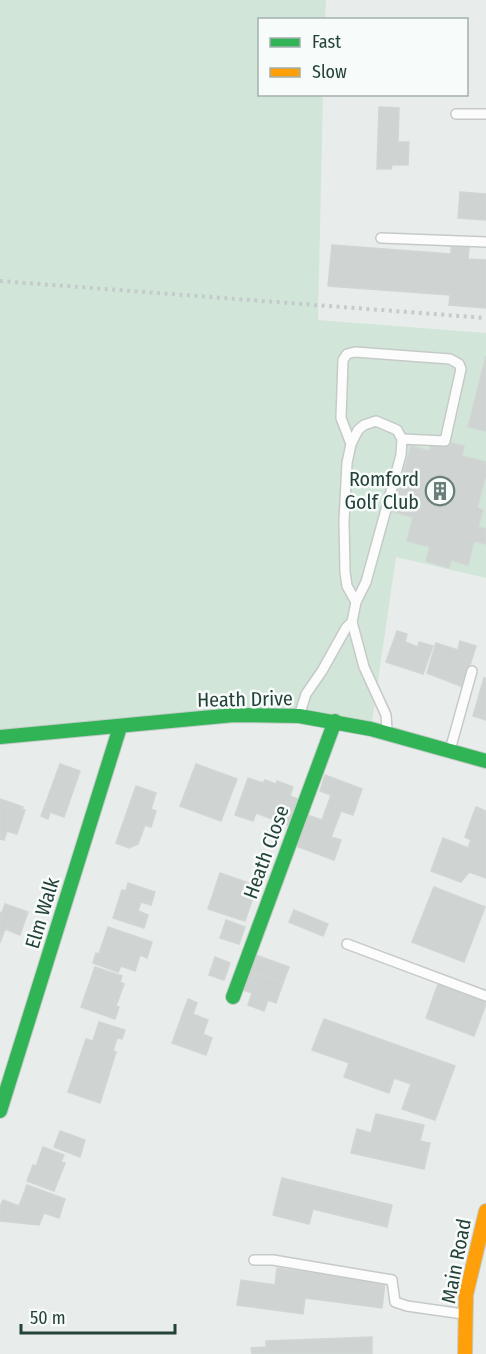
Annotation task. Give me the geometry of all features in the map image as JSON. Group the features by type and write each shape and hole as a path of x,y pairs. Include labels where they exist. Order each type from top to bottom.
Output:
{"street":[{"name":"Heath Drive","path":"0,737 234,715 299,716 335,721 387,733 486,761"},
{"name":"Heath Close","path":"233,997 335,721"},
{"name":"Elm Walk","path":"0,1111 120,727"},
{"name":"Main Road","path":"465,1354 466,1295 486,1211"}],"lane":[{"path":"456,114 486,114"},
{"path":"381,238 486,242"},
{"path":"351,444 341,418 343,360 347,354 355,352 450,359 459,364 461,369 445,441 402,439"},
{"path":"356,602 347,586 345,562 344,521 347,463 351,444 358,430 376,421 397,430 402,439 401,455 366,582 356,602 352,622 364,667 386,715 387,733"},
{"path":"299,716 306,694 346,628 352,622"},
{"path":"449,752 472,671"},
{"path":"346,944 486,996"},
{"path":"254,1260 273,1260 392,1280 395,1302 407,1306 466,1314"}],"path":[{"path":"0,281 486,318"}],"green space":[{"name":"Romford Golf Club","path":"0,0 326,0 325,18 258,18 258,96 323,96 318,320 486,333 486,578 396,557 371,729 234,715 0,737"}],"building":[{"path":"379,107 399,108 398,142 409,142 408,165 392,165 391,169 377,169"},
{"path":"460,192 486,194 486,220 458,218"},
{"path":"332,245 451,254 451,246 469,247 468,259 486,260 486,308 449,305 450,295 328,286"},
{"path":"486,356 486,431 468,427"},
{"name":"Romford Golf Club","path":"432,442 450,447 451,443 464,446 462,456 486,462 486,474 477,508 483,510 478,527 486,529 486,544 474,541 468,565 451,560 449,568 426,561 430,547 407,541 413,517 393,512 411,446 429,451"},
{"path":"397,631 407,634 405,642 418,647 419,642 433,646 423,674 386,662"},
{"path":"460,641 476,646 463,687 427,673 436,643 458,650"},
{"path":"484,678 486,678 486,720 473,716"},
{"path":"60,764 80,771 64,817 50,812 48,819 41,816"},
{"path":"196,764 237,779 221,821 180,806"},
{"path":"325,775 362,789 353,815 341,811 331,837 341,840 334,860 296,846 307,815 322,820 331,795 320,791"},
{"path":"248,778 263,783 265,780 276,784 277,781 293,787 290,796 298,799 288,825 256,813 253,821 235,815"},
{"path":"136,786 156,793 151,809 156,811 151,827 145,825 138,844 129,848 116,843"},
{"path":"0,799 23,807 22,809 25,810 17,834 7,831 4,840 0,839"},
{"path":"476,807 486,811 486,878 469,872 461,882 431,871 443,838 468,848 471,840 465,837"},
{"path":"220,873 257,886 245,921 208,909"},
{"path":"128,883 155,892 151,905 141,902 138,911 148,915 144,928 113,918 122,890 126,891"},
{"path":"434,887 485,907 464,962 412,942"},
{"path":"5,904 28,912 20,935 5,929 0,943 0,912 2,913"},
{"path":"294,910 328,924 323,936 289,922"},
{"path":"226,920 245,927 239,944 220,938"},
{"path":"108,927 152,942 147,958 140,955 135,971 121,966 118,972 93,963 96,953 99,954"},
{"path":"253,954 289,967 283,983 247,970"},
{"path":"215,957 230,963 224,980 209,975"},
{"path":"95,967 122,976 120,982 124,984 116,1006 119,1007 115,1019 81,1007"},
{"path":"247,970 283,983 276,1003 268,1000 264,1011 248,1005 252,993 240,989"},
{"path":"439,981 486,998 486,1004 474,1036 426,1018"},
{"path":"188,999 197,1003 193,1014 208,1020 203,1034 212,1038 206,1055 172,1043"},
{"path":"324,1019 455,1066 435,1120 402,1109 411,1084 394,1078 389,1093 344,1077 349,1063 312,1050"},
{"path":"99,1022 125,1030 122,1039 117,1038 113,1051 116,1052 100,1103 68,1092 86,1039 93,1041"},
{"path":"376,1114 424,1125 420,1141 430,1143 424,1169 351,1153 357,1129 371,1133"},
{"path":"60,1131 85,1140 80,1157 54,1147"},
{"path":"43,1147 64,1155 61,1162 65,1163 54,1191 27,1181"},
{"path":"282,1178 392,1205 387,1227 313,1209 309,1224 273,1215"},
{"path":"27,1185 65,1199 59,1218 44,1213 39,1225 0,1221 0,1207 3,1200 19,1206"},
{"path":"277,1268 385,1283 382,1308 305,1298 303,1314 237,1305 241,1280 275,1285"},
{"path":"372,1337 372,1354 252,1354 251,1348 266,1347 266,1341"}],"traffic: fast":[{"path":"0,737 234,715 299,716 371,729 486,761"},
{"path":"233,997 335,721"},
{"path":"0,1111 120,727"}],"traffic: slow":[{"path":"465,1354 466,1295 486,1211"}],"place":[{"name":"Romford Golf Club","path":"440,491"}]}
